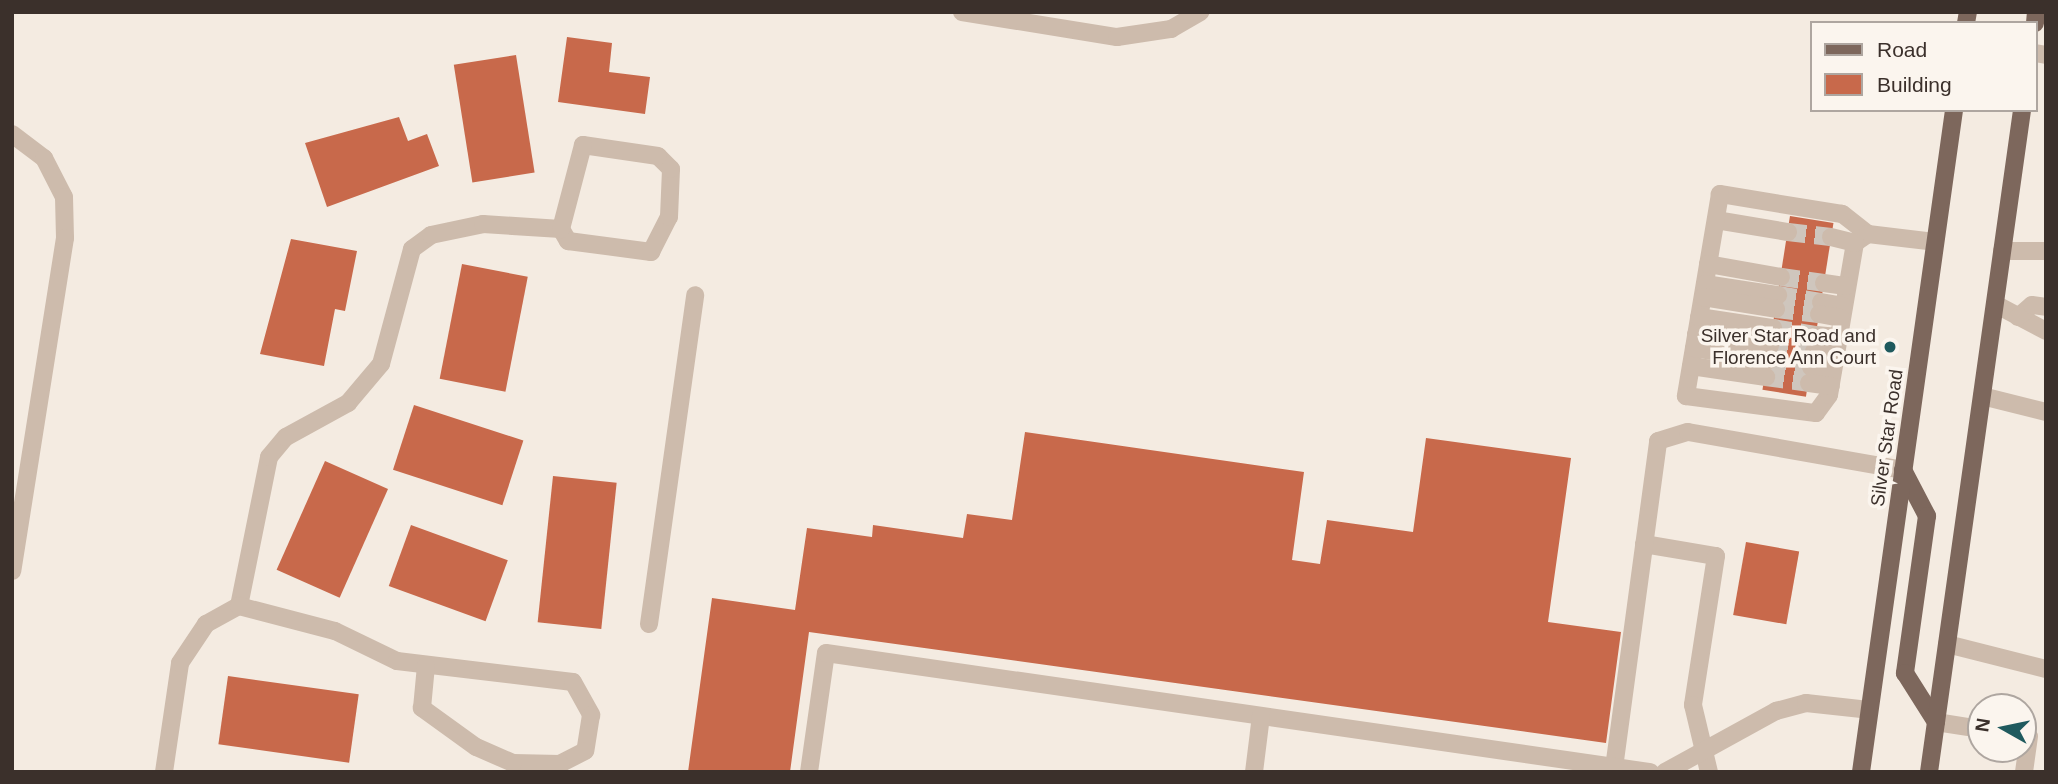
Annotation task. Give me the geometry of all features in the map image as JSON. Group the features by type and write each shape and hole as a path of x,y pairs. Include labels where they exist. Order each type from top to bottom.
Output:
{"main road":[{"name":"Silver Star Road","path":"1861,772 1954,112"},
{"path":"1929,772 2022,112"},
{"path":"1903,470 1927,516 1905,673 1936,722"}],"street":[{"path":"962,12 1117,37 1171,29 1202,12"},
{"path":"12,134 44,158 64,197 65,238 12,571"},
{"path":"583,145 658,156 671,169 669,217 651,252 568,242 561,229 583,145"},
{"path":"1720,194 1842,214 1861,239 1846,286 1834,362 1816,413 1803,415 1686,396 1720,194"},
{"path":"1716,220 1788,232"},
{"path":"239,606 269,457 286,436 348,403 381,364 412,249 430,235 483,224 561,229"},
{"path":"1831,237 1935,242"},
{"path":"2002,251 2046,251"},
{"path":"1708,264 1781,277"},
{"path":"1824,283 1846,286"},
{"path":"1704,290 1777,302"},
{"path":"649,624 695,295"},
{"path":"1995,304 2046,331"},
{"path":"2018,317 2032,305 2046,307"},
{"path":"1820,308 1842,312"},
{"path":"1695,341 1770,352 1695,341"},
{"path":"1834,362 1812,359 1834,362"},
{"path":"1982,396 2046,412"},
{"path":"1614,768 1658,440 1688,432 1903,470"},
{"path":"1644,544 1716,556 1693,705 1709,772"},
{"path":"164,772 180,663 206,624 239,606 335,631 397,661 573,682 591,715 585,751 560,764 513,763 476,747 422,708 426,666"},
{"path":"1947,644 2046,668"},
{"path":"810,772 826,653 1650,772"},
{"path":"1665,772 1791,706 1869,709"},
{"path":"1254,772 1262,716"},
{"path":"1936,722 1967,727"}],"building":[{"path":"567,37 612,43 609,72 650,77 645,114 558,102"},
{"path":"516,55 535,173 472,182 454,65"},
{"path":"399,117 408,141 427,134 439,166 327,207 305,143"},
{"path":"1790,216 1833,223 1806,397 1762,390"},
{"path":"291,239 357,251 345,311 335,309 324,366 260,354"},
{"path":"462,264 528,277 505,392 440,379"},
{"path":"414,405 523,441 502,505 393,470"},
{"path":"1025,432 1304,472 1292,560 1320,564 1327,520 1413,532 1426,438 1571,458 1548,622 1621,632 1606,743 809,632 790,772 688,772 712,598 795,610 807,528 872,537 873,525 963,538 967,514 1012,520"},
{"path":"325,461 388,489 340,598 277,570"},
{"path":"553,476 617,483 601,629 538,622"},
{"path":"411,525 508,560 486,621 389,586"},
{"path":"1746,542 1799,551 1786,624 1733,615"},
{"path":"228,676 359,694 349,763 218,744"}],"tunnel":[{"path":"1788,232 1831,237"},
{"path":"1781,277 1824,283"},
{"path":"1778,295 1821,302"},
{"path":"1776,309 1819,314"},
{"path":"1773,328 1816,335"},
{"path":"1770,345 1814,351"},
{"path":"1769,360 1811,367"},
{"path":"1766,377 1809,383"}],"place":[{"name":"Silver Star Road and Florence Ann Court","path":"1890,347"}]}
